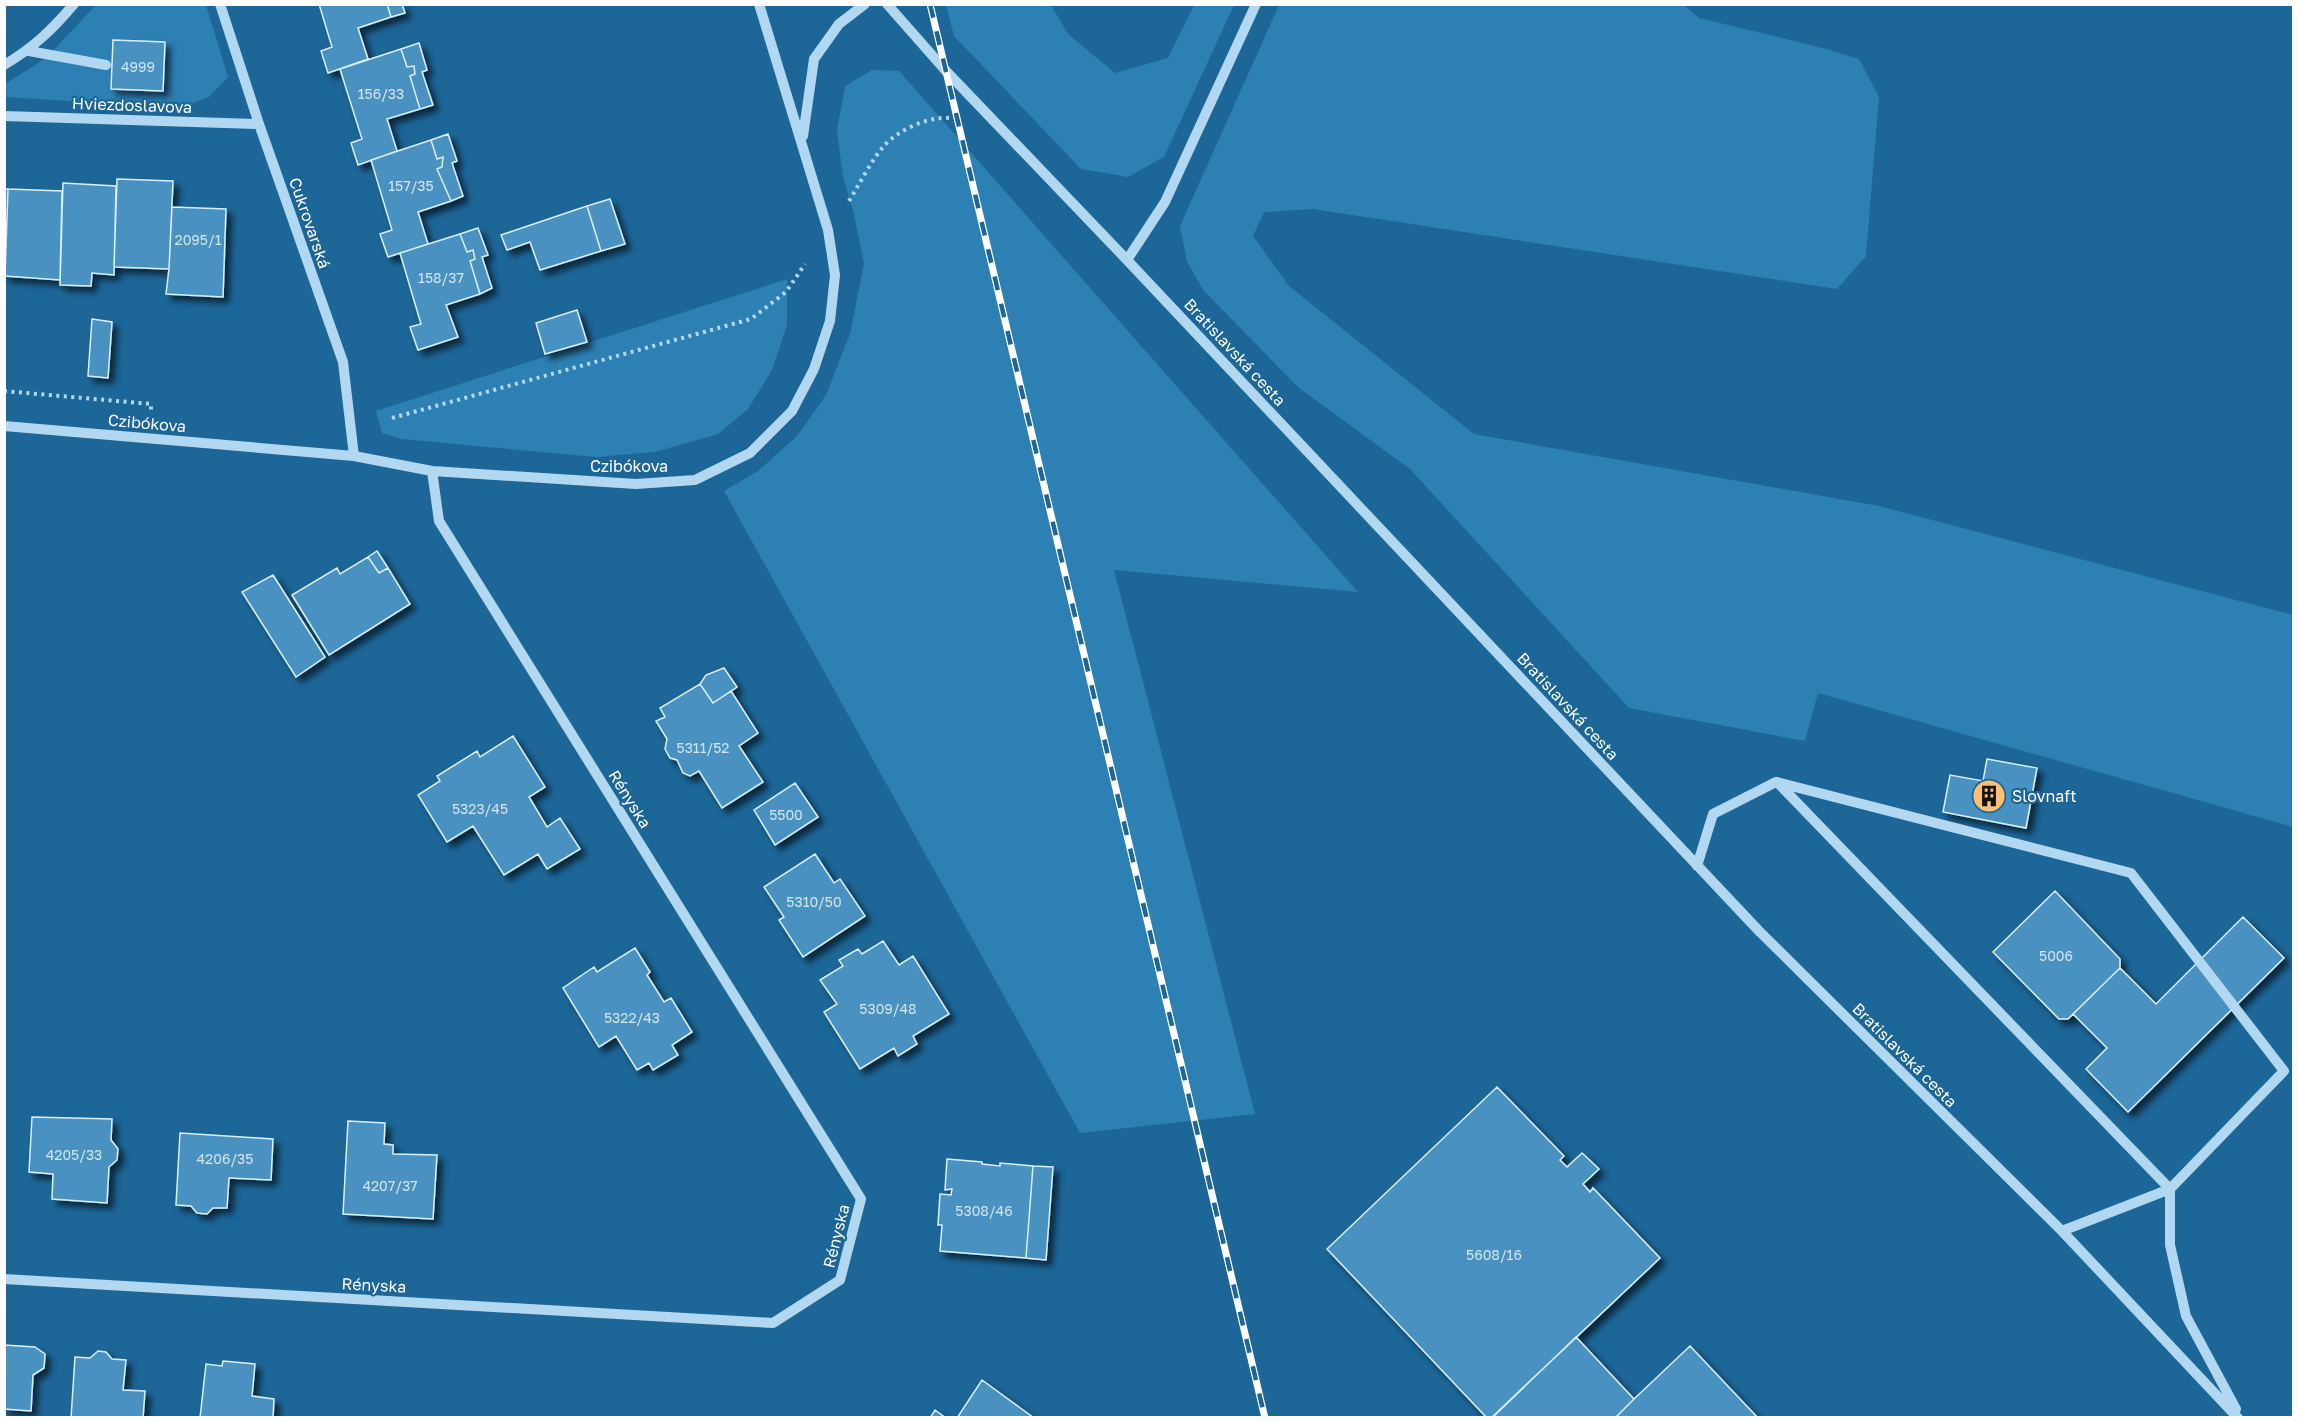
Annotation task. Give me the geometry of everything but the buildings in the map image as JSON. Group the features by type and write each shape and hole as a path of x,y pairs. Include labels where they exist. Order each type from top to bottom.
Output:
{"street":[{"path":"4,65 29,51 53,29 74,4"},
{"name":"Cukrovarská","path":"220,4 259,124 343,362 354,456"},
{"path":"759,4 802,140"},
{"name":"Czibókova","path":"4,426 354,456 432,471 636,484 695,480 750,453 792,411 814,369 830,321 835,275 828,230 802,140 814,59 839,24 865,4"},
{"name":"Bratislavská cesta","path":"887,4 990,117 1759,931 2062,1231 2239,1418"},
{"path":"1127,260 1165,202 1256,4"},
{"path":"29,51 106,65"},
{"name":"Hviezdoslavova","path":"4,116 259,124"},
{"name":"Rényska","path":"4,1279 773,1323 840,1280 861,1199 440,521 432,471"},
{"path":"1776,782 2170,1189 2170,1245 2186,1316 2239,1418"},
{"path":"1697,866 1713,814 1776,782 2131,873 2284,1071 2170,1189 2062,1231"}],"path":[{"path":"392,418 751,319 786,292 884,146 913,125 940,117 957,119 990,117"}],"shaded area":[{"path":"96,5 206,5 228,77 209,97 179,108 5,97 5,84 46,58"},
{"path":"946,5 1051,5 1068,34 1115,73 1168,58 1194,5 1234,5 1164,157 1128,177 1081,169 954,36"},
{"path":"1279,5 1684,5 1699,18 1859,59 1879,97 1866,256 1837,289 1313,209 1264,212 1253,236 1289,286 1474,434 1879,506 2293,615 2293,827 1818,693 1805,741 1629,708 1410,469 1299,388 1204,291 1187,262 1180,226"},
{"path":"872,70 899,71 1358,592 1114,570 1255,1114 1080,1133 724,491 758,471 797,436 826,395 850,334 864,263 853,210 843,177 837,130 845,86"},
{"path":"787,279 787,325 772,370 748,409 718,434 655,452 596,457 401,439 382,433 376,411"}],"railway":[{"path":"930,4 1265,1418"}],"place":[{"name":"Slovnaft","path":"1989,796"}]}
